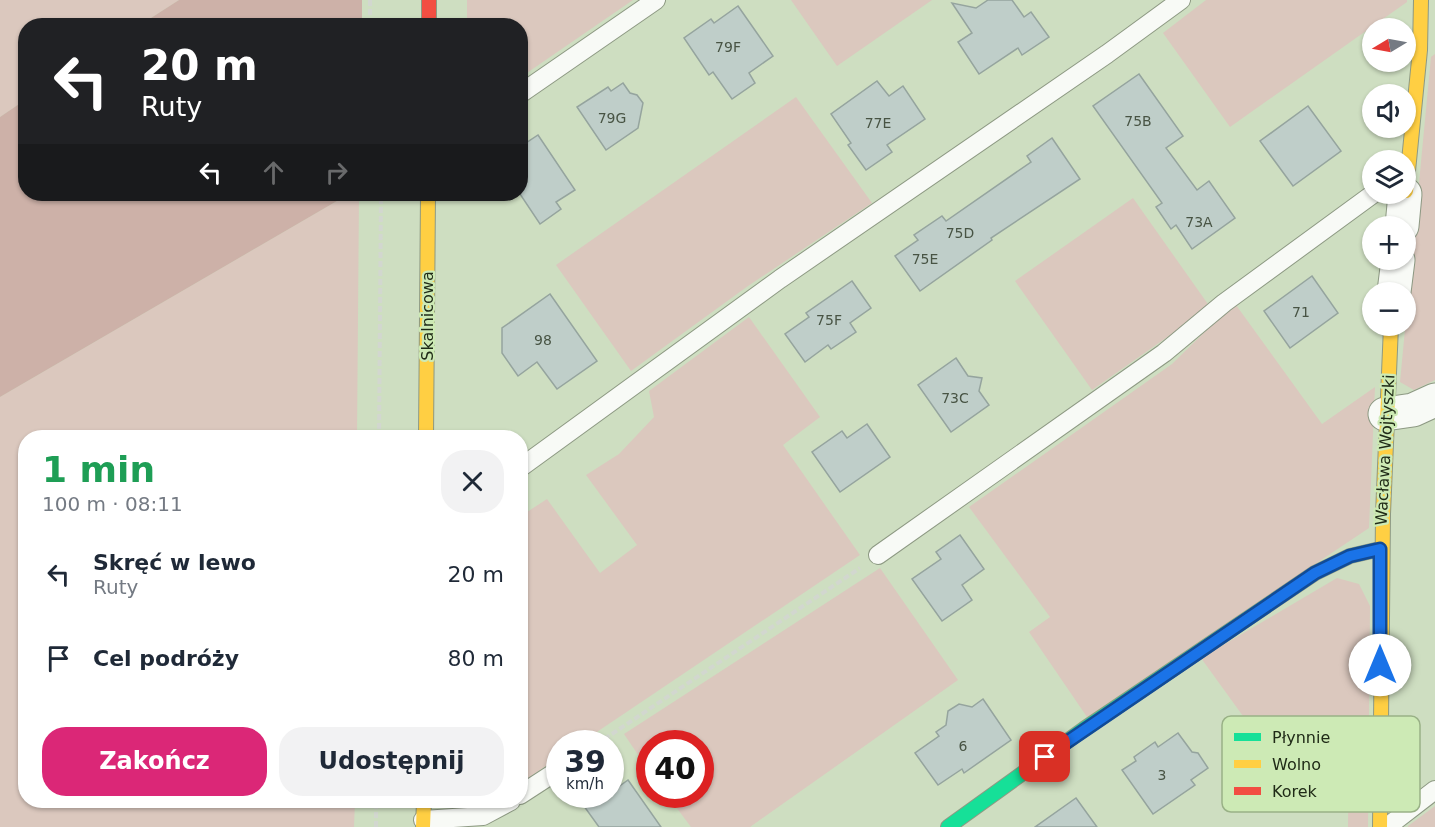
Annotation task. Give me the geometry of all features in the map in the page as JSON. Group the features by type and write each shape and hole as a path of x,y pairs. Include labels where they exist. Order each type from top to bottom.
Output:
{"street":[{"path":"429,0 429,18"},
{"path":"1409,150 1420,50 1421,0"},
{"name":"Skalnicowa","path":"426,430 428,201"},
{"name":"Wacława Wojtyszki","path":"1380,716 1380,549 1390,336"},
{"path":"1385,414 1413,410 1435,400"},
{"path":"948,827 1084,729 1315,573 1350,556 1380,549"},
{"path":"423,824 424,808"}],"lane":[{"path":"528,88 656,0"},
{"path":"528,462 780,279 1181,0"},
{"path":"1420,50 1435,39"},
{"path":"878,555 1164,353 1224,303 1362,202"},
{"path":"528,790 546,778"},
{"path":"1420,802 1435,790"},
{"path":"423,824 483,816 498,808"},
{"path":"1387,827 1406,812"}],"path":[{"path":"370,0 370,18"},
{"path":"379,430 381,201"},
{"path":"618,730 878,555"},
{"path":"376,808 376,827"}],"shaded area":[{"path":"0,0 179,0 151,18 18,18 18,105 0,117"},
{"path":"179,0 362,0 362,18 151,18"},
{"path":"467,0 633,0 528,72 528,18 467,18"},
{"path":"791,0 932,0 837,66"},
{"path":"1206,0 1407,0 1384,18 1362,18 1362,34 1230,127 1163,33"},
{"path":"1435,54 1435,380 1414,390 1400,382 1404,336 1416,336 1416,282 1410,282 1411,270 1416,270 1416,216 1431,57"},
{"path":"796,97 872,203 748,286 631,371 556,265"},
{"path":"18,105 18,201 337,201 0,397 0,117"},
{"path":"1133,198 1210,307 1092,390 1015,281"},
{"path":"337,201 359,201 357,430 18,430 18,808 355,808 354,827 0,827 0,397"},
{"path":"1236,305 1322,424 1375,387 1369,528 1087,717 1029,632 1050,617 969,507 1172,364 1220,317"},
{"path":"749,317 820,417 783,445 860,555 600,730 546,730 546,766 528,778 528,511 547,499 600,573 637,545 586,475 619,454 654,417 649,391"},
{"path":"880,568 958,680 750,827 691,827 677,808 714,808 714,730 636,730 636,752 624,734"},
{"path":"1337,578 1359,584 1370,606 1369,716 1243,716 1201,658"},
{"path":"1435,806 1435,827 1408,827 1408,826"},
{"path":"1348,812 1368,812 1368,827 1348,827"}],"building":[{"path":"988,0 1012,0 1024,17 1031,12 1049,37 1022,55 1018,48 979,74 958,42 972,33 952,3 976,8"},
{"path":"738,6 773,56 749,73 755,83 732,99 713,72 709,75 684,38 711,19 714,23"},
{"path":"1139,74 1183,136 1166,148 1197,190 1209,181 1235,218 1192,249 1176,225 1171,229 1156,207 1162,203 1093,106"},
{"path":"877,81 889,96 903,86 925,119 887,145 892,152 866,170 848,145 851,143 831,114"},
{"path":"623,83 630,93 637,95 643,103 638,128 606,150 577,107 608,87 611,91"},
{"path":"1308,106 1341,151 1293,186 1260,141"},
{"path":"538,135 575,190 556,202 561,209 540,224 525,201 528,201 528,142"},
{"path":"1052,138 1080,179 991,238 992,240 920,291 895,256 918,240 914,235 942,216 946,221 1031,162 1027,156"},
{"path":"1312,276 1338,313 1290,348 1264,311"},
{"path":"852,281 871,308 850,323 856,332 831,349 828,345 805,362 785,334 809,317 806,313"},
{"path":"550,294 597,361 557,389 537,362 518,376 502,353 502,328"},
{"path":"956,358 968,376 982,378 979,391 989,405 951,432 918,385"},
{"path":"867,424 890,457 840,492 812,452 842,431 847,438"},
{"path":"960,535 984,569 962,585 972,600 942,621 912,579 941,559 936,552"},
{"path":"983,699 1011,740 964,773 962,769 938,785 915,753 939,736 936,732 946,725 948,711 959,704 972,707"},
{"path":"1178,733 1192,752 1198,753 1208,768 1191,780 1195,785 1153,814 1122,770 1136,761 1134,757 1155,742 1158,747"},
{"path":"628,780 636,791 636,808 648,808 661,827 599,827 585,808 624,808 624,783"},
{"path":"1076,798 1097,827 1035,827"}],"traffic: fast":[{"path":"948,827 1084,729 1315,573 1350,556 1380,549"}],"traffic: slow":[{"path":"1410,150 1420,50 1421,0"},
{"path":"426,430 428,201"},
{"path":"1381,716 1383,514 1391,336"},
{"path":"423,827 424,808"},
{"path":"1380,812 1380,827"}],"traffic: jam":[{"path":"429,0 429,18"}],"route":[{"path":"1045,757 1315,573 1350,556 1380,549 1380,665"}]}
